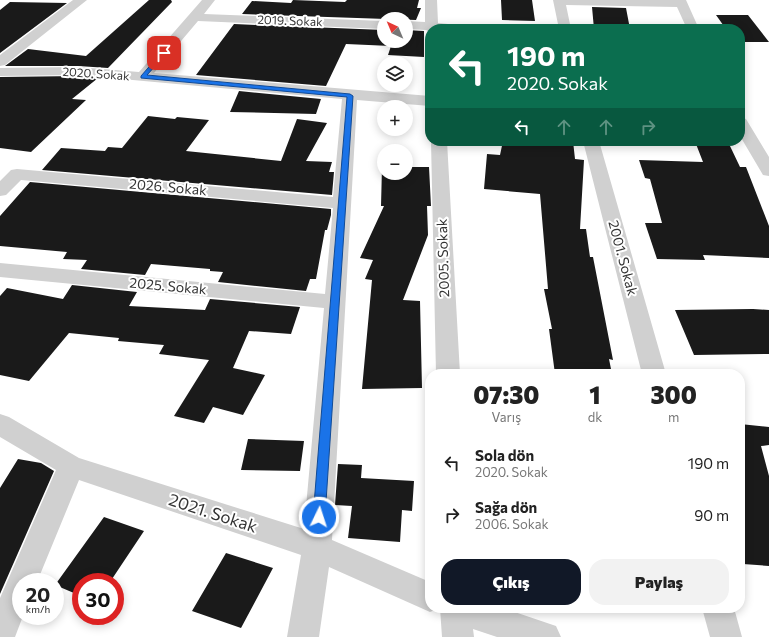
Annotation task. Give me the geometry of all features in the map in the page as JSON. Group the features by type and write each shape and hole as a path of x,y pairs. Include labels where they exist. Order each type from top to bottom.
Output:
{"street":[{"path":"0,62 81,0"},
{"path":"143,77 209,0"},
{"path":"431,0 432,24"},
{"path":"564,24 560,0 681,2 691,24"},
{"name":"2019. Sokak","path":"195,17 377,24"},
{"path":"413,26 425,27"},
{"name":"2020. Sokak","path":"0,72 78,71 350,96 425,101"},
{"path":"304,637 317,547 350,96"},
{"path":"745,130 769,171"},
{"name":"2005. Sokak","path":"439,146 448,369"},
{"name":"2001. Sokak","path":"592,146 653,369"},
{"path":"0,191 32,158"},
{"name":"2026. Sokak","path":"17,174 343,203"},
{"name":"2025. Sokak","path":"0,270 336,302"},
{"name":"2021. Sokak","path":"0,424 71,466 317,547 425,595"},
{"path":"26,573 71,466"},
{"path":"0,634 12,606"},
{"path":"456,613 458,637"},
{"path":"471,613 545,637"},
{"path":"719,613 726,637"}],"building":[{"path":"149,0 171,0 172,2 108,68 78,66 5,66 28,49 86,56"},
{"path":"293,0 345,2 347,0 419,0 417,8 421,8 416,20 413,20 413,12 377,12 377,19 242,14 252,1 291,3"},
{"path":"501,0 532,0 535,21 502,20"},
{"path":"10,2 67,3 0,53 0,10"},
{"path":"592,7 626,8 629,24 594,24"},
{"path":"716,15 748,15 769,42 745,42 745,24 722,24"},
{"path":"234,24 377,30 377,45 346,44 326,86 196,75"},
{"path":"413,30 424,31 424,57 388,55 390,48 413,48"},
{"path":"78,76 98,78 72,99 86,100 31,152 0,148 0,77"},
{"path":"239,91 321,99 316,114 230,112"},
{"path":"148,116 175,119 177,117 209,120 186,151 281,161 297,119 327,123 306,161 332,162 329,172 334,172 332,195 42,170 61,148 105,151 108,147 122,148"},
{"path":"502,146 574,146 575,159 584,160 580,229 586,229 590,257 593,257 613,360 609,359 611,369 554,369 549,329 552,329 544,289 548,289 540,194 484,189 487,154 500,155"},
{"path":"697,146 730,146 740,167 746,167 769,226 769,258 703,255 705,260 657,259 645,223 662,223 650,179 645,178 639,160 703,162"},
{"path":"413,167 429,167 431,206 427,206 428,235 403,300 420,301 422,388 362,389 372,280 365,279 373,260 360,258 384,206 381,206 382,180 413,180"},
{"path":"30,182 331,209 331,215 327,230 325,230 316,279 310,279 306,291 218,282 223,272 210,271 210,269 151,264 145,275 81,269 87,260 63,259 67,252 0,246 0,216"},
{"path":"72,285 137,292 129,306 205,310 210,299 300,307 291,334 249,331 233,368 265,375 243,415 213,407 204,423 174,416 209,360 159,354 164,345 118,341 119,338 69,333 29,381 0,375 0,296 7,288 63,299"},
{"path":"675,310 769,310 769,354 694,355"},
{"path":"745,425 769,427 769,445 761,446 769,476 769,566 745,564"},
{"path":"248,439 304,441 300,471 241,470"},
{"path":"18,459 41,463 54,471 0,594 0,488"},
{"path":"338,464 362,465 361,478 414,481 412,511 402,510 400,542 348,538 352,506 335,505"},
{"path":"104,517 144,531 116,573 72,573 72,592 64,589 64,573"},
{"path":"226,553 273,568 241,628 192,611"}],"route":[{"path":"164,53 143,77 350,96 335,318 319,517"}]}
